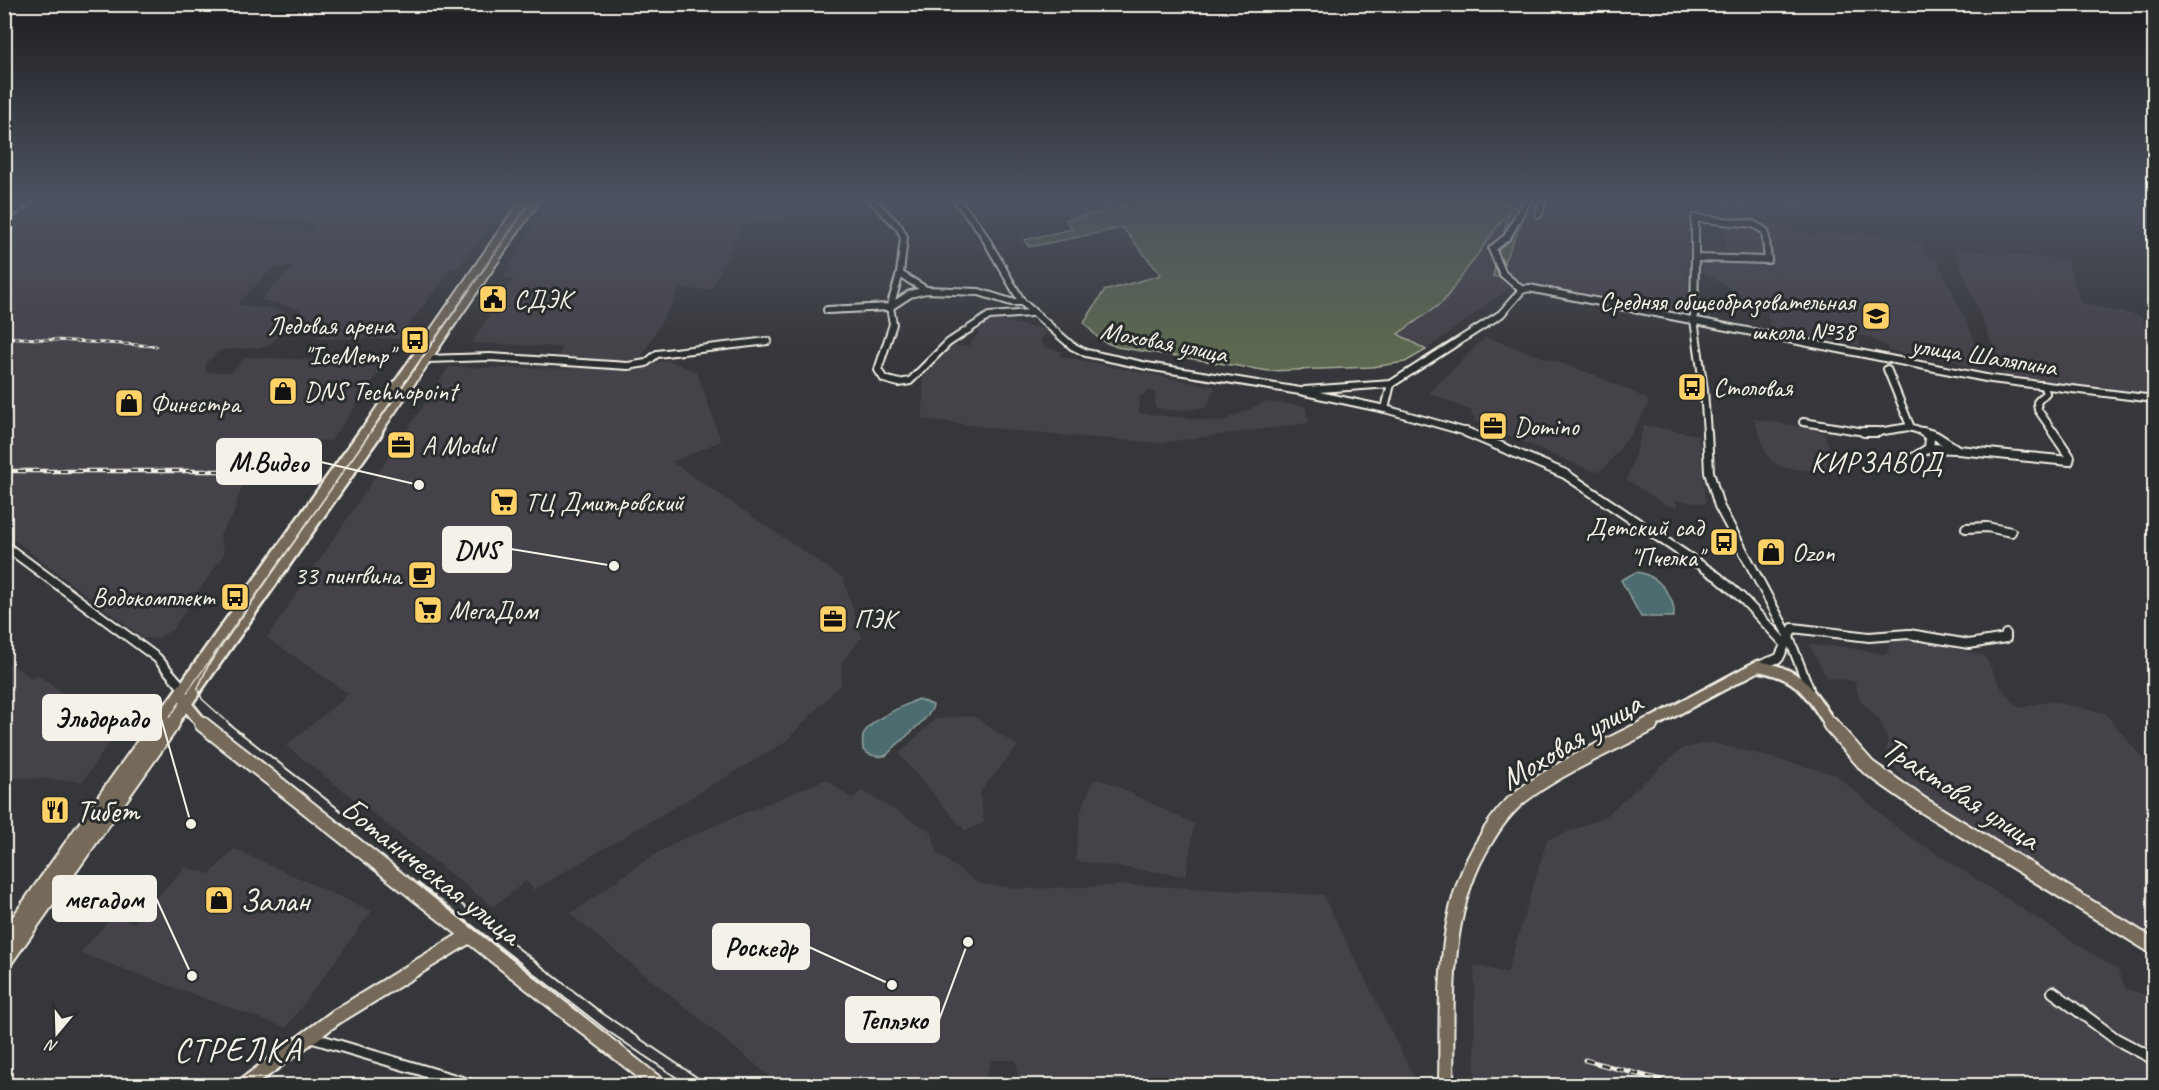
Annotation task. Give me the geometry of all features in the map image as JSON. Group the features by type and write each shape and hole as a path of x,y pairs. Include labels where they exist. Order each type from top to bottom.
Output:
{"main road":[{"path":"4,941 346,460 491,250"},
{"path":"4,962 502,250"},
{"path":"1758,666 1797,679 1809,689"},
{"name":"Моховая улица","path":"1446,1086 1449,941 1458,899 1474,857 1498,819 1530,789 1758,666"},
{"name":"Ботаническая улица","path":"183,688 186,704 207,730 467,937 660,1086"},
{"name":"Трактовая улица","path":"1809,689 1826,721 1868,767 1922,804 2154,947"},
{"path":"243,1086 308,1037 467,937"}],"street":[{"path":"903,250 900,274 891,307 893,324 878,370 884,379 899,383 913,379 948,343 989,316 1031,313"},
{"name":"Моховая улица","path":"993,250 1022,302 1031,313 1072,346 1086,353 1300,391"},
{"path":"1300,391 1391,384 1501,314 1524,289 1503,273 1492,250"},
{"path":"1693,250 1694,320 1704,390 1709,472 1719,506 1788,635 1809,689"},
{"path":"1693,258 1766,262 1768,260 1767,250"},
{"path":"900,274 926,290"},
{"name":"улица Шаляпина","path":"1524,289 1991,379 2154,399"},
{"path":"827,310 891,307 910,294 926,290 980,291 1022,302"},
{"path":"427,359 490,357 628,366 646,363 657,354 768,341"},
{"path":"1887,369 1909,427 1923,432 1929,438 1929,448"},
{"path":"1385,409 1391,384"},
{"path":"1907,462 1929,448 2059,462 2069,461 2070,457 2037,410 2037,402 2046,393 2043,385"},
{"path":"1300,391 1385,409 1471,434 1511,448 1565,474 1718,577 1748,604 1785,644"},
{"path":"2142,398 2154,407"},
{"path":"1803,422 1871,434 1909,427 1936,436 1958,450"},
{"path":"1966,528 1987,526 2011,532"},
{"path":"5,547 156,658 183,688"},
{"path":"1758,666 1779,658 1793,628 1814,627 1865,638 1910,634 1946,643 1978,645 2000,641 2006,638 2006,634"},
{"path":"2053,992 2116,1039 2154,1059"},
{"path":"308,1037 475,1086"}],"shaded area":[{"path":"5,250 471,250 457,269 451,269 398,339 317,339 323,330 301,328 304,315 299,309 260,300 293,267 274,267 237,305 275,309 289,314 290,324 267,347 221,350 206,363 205,372 231,372 245,357 386,363 331,441 300,440 266,455 241,489 233,515 220,534 224,554 173,629 157,639 143,638 5,533"},
{"path":"519,250 730,250 711,290 680,289 641,358 620,361 558,356 562,347 472,343 512,279 502,278"},
{"path":"1481,250 1500,250 1493,276 1512,286 1426,350 1397,334 1443,302"},
{"path":"1510,250 1688,250 1687,313 1514,280 1506,273 1504,262"},
{"path":"1700,250 1726,254 1726,250 1924,250 1927,256 1936,257 1974,338 1980,369 1964,366 1956,361 1889,351 1886,346 1865,336 1858,335 1860,346 1770,329 1767,310 1699,270"},
{"path":"1967,250 2067,260 2081,303 2141,316 2144,323 2154,327 2154,394 2007,381 1954,251"},
{"path":"989,318 1047,330 1040,341 1044,347 1062,351 1060,356 1215,387 1207,407 1177,411 1155,408 1155,393 1151,390 1140,397 1139,413 1221,422 1265,402 1305,406 1309,423 1159,443 1033,433 923,419 923,378 948,346 969,346"},
{"path":"1485,337 1595,375 1646,398 1649,404 1631,434 1605,468 1596,472 1565,460 1474,421 1476,418 1470,415 1472,411 1429,393"},
{"path":"668,360 697,372 721,441 672,462 843,578 862,638 842,661 841,684 785,742 534,890 526,881 493,907 286,746 349,694 267,638 449,367 625,369"},
{"path":"1754,419 1816,429 1824,434 1840,474 1785,468 1772,462 1766,454"},
{"path":"1644,425 1698,435 1706,504 1676,500 1677,508 1666,505 1627,480"},
{"path":"1890,640 1914,640 1984,655 2002,689 2020,708 2049,701 2105,713 2154,772 2154,795 2150,798 2154,802 2154,939 1920,796 1894,767 1887,754 1887,738 1879,719 1861,702 1854,681 1827,678 1809,645 1845,647 1884,654 1888,653"},
{"path":"5,659 32,679 37,675 118,731 83,781 5,777"},
{"path":"973,716 1018,746 980,792 984,823 965,831 899,754 935,719"},
{"path":"1711,742 1835,774 1901,831 2118,970 2126,989 2154,997 2154,1085 1475,1085 1474,965 1507,973 1547,840 1603,818 1683,748"},
{"path":"826,779 852,799 862,791 932,832 937,853 977,883 1020,889 1134,885 1323,895 1418,1085 1019,1085 1016,1060 992,1060 982,1085 949,1085 934,1081 932,1086 788,1086 777,1082 570,914 649,858 680,840"},
{"path":"1094,779 1108,782 1194,824 1186,876 1075,861 1081,810"},
{"path":"234,849 372,911 286,1028 80,953 114,915 133,923 185,867 210,874"}],"green space":[{"path":"1141,250 1481,250 1443,302 1398,334 1426,350 1405,362 1372,367 1269,371 1117,347 1100,340 1084,323 1104,291 1161,275"},
{"path":"1499,250 1509,250 1504,262 1507,279 1493,276"}],"water":[{"path":"1636,572 1651,577 1664,587 1672,601 1674,617 1641,617 1621,580"},
{"path":"918,699 933,705 931,710 927,717 887,755 875,756 863,750 863,736 871,724"}],"tram line":[{"path":"231,725 202,699 198,688 209,664 498,250"},
{"path":"229,724 602,1013 710,1086"},
{"path":"418,883 606,1030 689,1086"}],"railway":[{"path":"4,337 156,346"},
{"path":"4,471 240,471"},
{"path":"1585,1060 1683,1086"}],"place":[{"name":"СДЭК","path":"493,299"},
{"name":"Средняя общеобразовательная школа №38","path":"1876,316"},
{"name":"Ледовая арена \"IceМетр\"","path":"415,340"},
{"name":"Столовая","path":"1692,387"},
{"name":"DNS Technopoint","path":"283,391"},
{"name":"Финестра","path":"129,403"},
{"name":"Domino","path":"1493,426"},
{"name":"A Modul","path":"401,445"},
{"name":"М.Видео","path":"419,485"},
{"name":"ТЦ Дмитровский","path":"504,502"},
{"name":"Детский сад \"Пчелка\"","path":"1724,542"},
{"name":"Ozon","path":"1771,552"},
{"name":"DNS","path":"614,566"},
{"name":"33 пингвина","path":"422,575"},
{"name":"Водокомплект","path":"235,597"},
{"name":"МегаДом","path":"428,610"},
{"name":"ПЭК","path":"833,619"},
{"name":"Тибет","path":"55,810"},
{"name":"Эльдорадо","path":"191,824"},
{"name":"Залан","path":"219,900"},
{"name":"Теплэко","path":"968,942"},
{"name":"мегадом","path":"192,976"},
{"name":"Роскедр","path":"892,985"}],"district":[{"name":"КИРЗАВОД","path":"1877,462"},
{"name":"СТРЕЛКА","path":"238,1050"}]}
